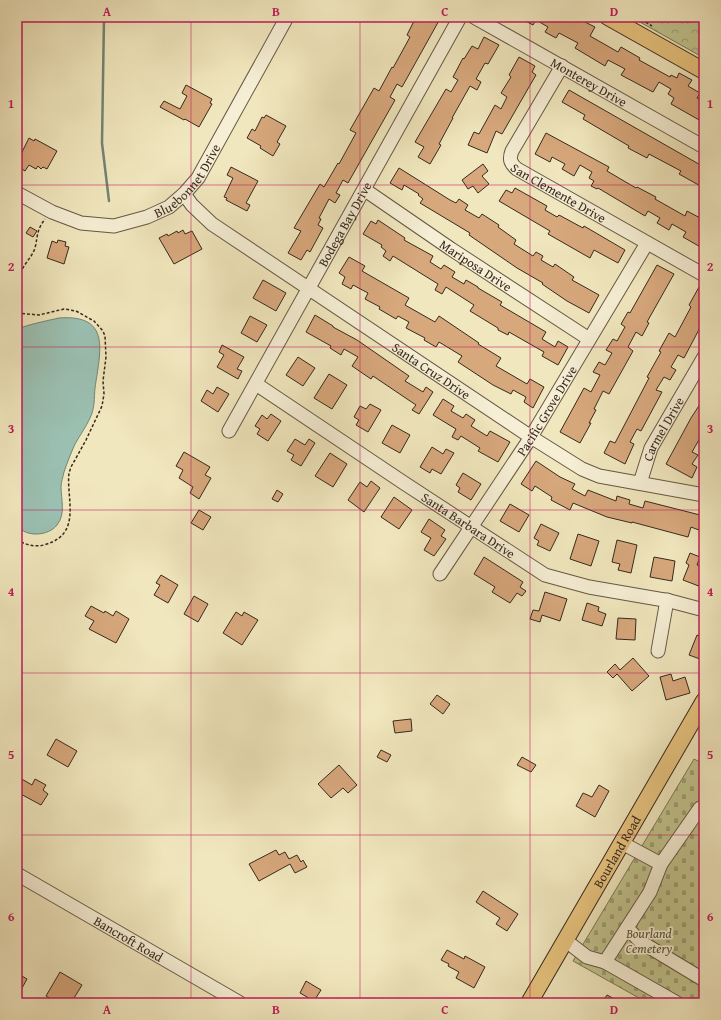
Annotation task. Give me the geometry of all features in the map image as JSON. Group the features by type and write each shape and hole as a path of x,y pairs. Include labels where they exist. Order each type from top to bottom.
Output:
{"main road":[{"path":"608,17 704,71"},
{"name":"Bourland Road","path":"529,1003 704,701"}],"street":[{"name":"Bluebonnet Drive","path":"17,193 52,212 80,223 114,226 147,217 169,207 184,194 198,178 287,17"},
{"name":"Bodega Bay Drive","path":"229,431 365,190 460,17"},
{"name":"Monterey Drive","path":"474,17 704,147"},
{"name":"San Clemente Drive","path":"562,66 512,151 510,158 511,165 704,275"},
{"name":"Mariposa Drive","path":"365,190 451,249 589,339"},
{"name":"Santa Cruz Drive","path":"184,194 192,205 212,224 531,437 582,469 599,476 704,495"},
{"name":"Pacific Grove Drive","path":"440,574 531,437 647,243"},
{"name":"Carmel Drive","path":"640,483 650,448 704,357"},
{"name":"Santa Barbara Drive","path":"256,384 404,483 545,574 589,587 667,600 704,610"},
{"path":"658,651 667,600"},
{"path":"605,962 650,892 662,864 700,808 704,807"},
{"path":"622,843 662,864"},
{"name":"Bancroft Road","path":"17,874 240,1003"},
{"path":"627,928 641,942 704,980"},
{"path":"565,940 587,956 605,962 677,1003"}],"path":[{"path":"637,17 652,26"},
{"path":"21,313 18,286 21,273 34,249 37,232 40,226 52,212"},
{"path":"17,313 39,314 64,309 82,314 94,321 102,331 106,343 103,381 104,394 102,406 69,473 71,509 68,526 58,539 45,545 34,546 17,540"}],"green space":[{"path":"631,17 704,17 704,58"},
{"name":"Bourland Cemetery","path":"694,759 704,764 704,1003 648,1003 573,961"}],"shaded area":[{"path":"59,318 76,318 88,322 95,329 99,338 100,349 94,407 92,414 75,444 64,472 61,485 62,511 60,521 53,529 43,533 31,534 21,529 17,525 17,329"}],"building":[{"path":"416,17 441,17 402,87 397,84 390,97 395,100 348,183 343,180 336,193 340,195 335,203 329,199 319,218 321,219 318,225 323,228 310,252 307,250 301,260 288,253 301,231 294,228 320,184 324,187 338,163 339,164 356,133 350,130 374,88 379,91 392,67 393,68 410,37 407,35"},
{"path":"518,17 566,17 575,22 577,18 595,27 590,36 618,52 621,47 640,58 639,60 670,77 671,75 677,78 679,73 692,80 688,86 700,93 697,98 704,102 704,115 701,121 671,104 674,98 668,94 671,89 659,82 653,92 621,75 625,69 608,60 605,66 575,48 578,43 559,33 556,38 545,32 548,27 536,20 533,25"},
{"path":"484,37 499,45 488,64 485,63 476,79 481,82 477,90 470,86 452,118 439,144 441,145 430,164 418,157 424,147 415,142 446,89 451,92 458,80 453,77 463,58 464,59 472,46 478,49"},
{"path":"519,57 535,66 532,72 536,75 502,134 496,131 487,153 468,145 474,132 479,134 495,105 501,109 507,97 501,93 511,77 509,75"},
{"path":"186,85 212,99 210,103 212,104 199,127 160,107 164,101 180,109 187,96 182,93"},
{"path":"569,90 704,167 704,188 679,174 681,171 649,154 647,158 628,148 629,146 583,119 585,115 562,102"},
{"path":"266,115 286,126 277,142 280,144 273,156 260,148 261,146 247,138 252,129 255,131 262,117 264,118"},
{"path":"546,133 609,167 607,171 636,188 637,187 656,197 655,199 685,216 687,211 704,220 704,249 683,237 686,232 672,224 669,230 657,223 660,218 648,211 645,216 598,188 597,189 591,186 594,181 589,178 592,172 580,165 574,176 562,169 565,164 552,157 550,162 535,154"},
{"path":"29,138 34,141 35,139 57,151 47,169 43,167 41,169 38,166 36,169 29,165 25,171 17,166 17,162"},
{"path":"483,164 488,171 482,176 489,184 478,193 473,186 468,189 462,180"},
{"path":"231,167 258,181 246,203 250,205 247,211 226,200 227,198 224,197 233,178 227,175"},
{"path":"399,168 450,200 456,203 459,199 468,205 465,210 479,218 482,214 499,225 498,227 516,240 514,244 533,256 536,252 543,256 541,260 553,267 555,264 574,277 572,280 599,295 589,313 567,301 542,284 543,283 517,268 469,235 470,233 420,203 423,199 418,195 419,194 404,185 402,190 390,183"},
{"path":"515,188 547,206 545,210 557,217 559,215 583,228 584,226 625,250 618,263 594,250 590,258 548,234 550,231 499,201 506,190 512,193"},
{"path":"378,220 405,238 404,240 433,256 430,262 441,269 444,265 455,272 452,277 464,284 466,280 478,287 502,302 500,305 546,332 542,339 555,347 558,341 568,347 558,365 542,356 544,352 509,332 508,335 498,330 498,328 470,311 474,305 446,287 442,294 435,290 438,284 393,256 390,261 383,256 386,251 381,247 382,245 363,234 371,221 376,224"},
{"path":"30,227 37,231 33,237 26,233"},
{"path":"183,230 185,234 192,231 202,249 174,264 159,238 167,234 168,236 177,231 178,233"},
{"path":"58,240 66,242 65,246 69,247 64,264 47,258 52,241 57,243"},
{"path":"349,257 365,266 362,271 409,298 405,305 435,322 439,316 479,343 478,344 501,358 496,366 527,384 530,379 544,387 533,408 524,402 526,397 513,390 511,394 493,385 458,362 462,356 439,342 436,347 424,340 425,338 406,328 409,322 398,316 396,319 379,309 380,307 365,299 368,293 353,285 351,289 342,284 345,277 339,273"},
{"path":"657,265 674,274 647,322 649,323 642,336 636,332 628,347 633,351 609,394 603,391 594,409 596,410 589,423 591,423 580,443 560,432 584,388 591,392 600,375 593,372 599,362 605,365 612,353 606,350 613,339 617,341 625,327 621,324 628,312 630,313"},
{"path":"263,280 286,293 276,311 253,298"},
{"path":"699,287 704,290 704,309 700,317 704,320 684,358 678,355 671,367 676,370 670,380 664,377 656,390 662,392 641,431 637,429 630,442 634,444 625,464 604,453 610,441 615,443 649,378 647,377 661,352 659,351 669,333 675,337 691,307 689,305"},
{"path":"315,315 357,340 409,376 405,381 423,392 426,387 433,392 419,414 412,410 416,405 373,376 371,379 352,366 358,357 344,349 341,355 330,348 331,346 306,332"},
{"path":"250,316 267,325 257,342 241,333"},
{"path":"222,345 244,357 237,369 242,371 238,379 217,367 224,355 219,352"},
{"path":"298,357 315,368 303,386 286,375"},
{"path":"329,374 347,385 332,409 314,398"},
{"path":"217,387 229,394 218,412 201,401 207,390 213,394"},
{"path":"704,398 704,431 692,452 698,455 692,464 697,467 692,478 666,464 691,418"},
{"path":"443,399 454,406 451,411 463,418 466,414 475,420 471,426 487,436 490,431 510,442 498,462 478,451 480,448 461,436 458,440 452,437 456,429 433,415"},
{"path":"370,404 381,410 368,432 356,425 359,420 354,417 360,406 366,409"},
{"path":"271,414 281,421 268,441 257,434 260,429 255,426 262,415 267,419"},
{"path":"392,425 410,435 400,453 382,443"},
{"path":"295,439 305,445 309,439 315,443 301,466 291,460 294,455 287,451"},
{"path":"432,447 443,454 446,449 454,453 441,474 432,469 430,473 420,467"},
{"path":"184,452 210,467 205,475 211,478 199,499 190,493 193,487 179,478 183,470 176,466"},
{"path":"330,453 347,464 333,487 315,476"},
{"path":"536,461 560,477 575,484 572,489 585,496 588,490 616,501 617,496 630,500 629,504 643,508 645,501 704,516 704,532 691,527 688,537 607,517 573,503 570,510 551,500 552,497 535,486 532,491 521,484"},
{"path":"463,473 481,484 471,500 458,492 460,488 456,485"},
{"path":"371,481 380,488 364,512 348,500 360,482 367,487"},
{"path":"277,490 283,494 278,502 272,499"},
{"path":"394,497 412,510 399,529 381,517"},
{"path":"510,504 529,515 519,532 500,521"},
{"path":"199,510 211,517 203,530 191,523"},
{"path":"429,519 445,530 441,536 446,539 434,556 424,550 431,538 421,532"},
{"path":"541,524 559,533 550,551 537,545 539,541 534,538"},
{"path":"578,534 599,541 591,566 570,559"},
{"path":"617,540 637,545 631,573 618,570 620,564 612,562"},
{"path":"690,553 700,557 697,565 704,567 704,588 683,580 689,565 686,563"},
{"path":"484,557 523,582 520,587 526,591 522,596 517,593 510,603 492,592 495,587 474,574"},
{"path":"654,557 675,561 672,581 650,577"},
{"path":"161,575 178,585 168,603 154,595 160,585 156,583"},
{"path":"545,592 567,599 560,621 542,615 540,622 530,619 533,610 539,611"},
{"path":"194,596 208,604 198,622 184,614"},
{"path":"587,603 599,607 598,611 606,614 602,626 582,620"},
{"path":"91,606 104,613 105,611 113,616 116,611 129,619 116,643 89,629 94,621 85,616"},
{"path":"236,612 242,616 244,612 258,620 242,645 223,633"},
{"path":"618,618 636,619 635,640 616,639"},
{"path":"697,635 704,638 704,649 700,659 689,655"},
{"path":"633,658 649,676 632,691 617,674 613,678 607,672 615,664 620,670"},
{"path":"671,674 673,681 685,677 690,693 666,700 660,677"},
{"path":"437,695 450,704 443,714 430,704"},
{"path":"411,719 412,731 395,733 393,721"},
{"path":"56,739 77,751 68,767 47,755"},
{"path":"381,750 391,755 387,762 377,757"},
{"path":"522,757 536,765 531,772 517,765"},
{"path":"339,765 357,785 348,793 343,788 331,798 318,784"},
{"path":"20,778 32,785 35,779 46,785 43,790 48,794 41,805 17,792 17,784"},
{"path":"599,785 609,791 595,817 576,806 583,793 592,797"},
{"path":"276,850 279,855 285,852 289,859 297,855 301,862 303,860 307,867 295,873 290,864 259,881 249,864"},
{"path":"483,891 518,914 507,931 496,924 500,918 476,902"},
{"path":"447,950 464,959 465,956 485,967 474,988 456,978 459,972 441,960"},
{"path":"60,972 82,985 71,1003 61,998 58,1003 46,996"},
{"path":"17,973 27,979 17,997"},
{"path":"306,981 321,990 314,1001 300,993"},
{"path":"607,995 622,1003 602,1003"}],"waterway":[{"path":"104,17 102,143 109,201"}]}
